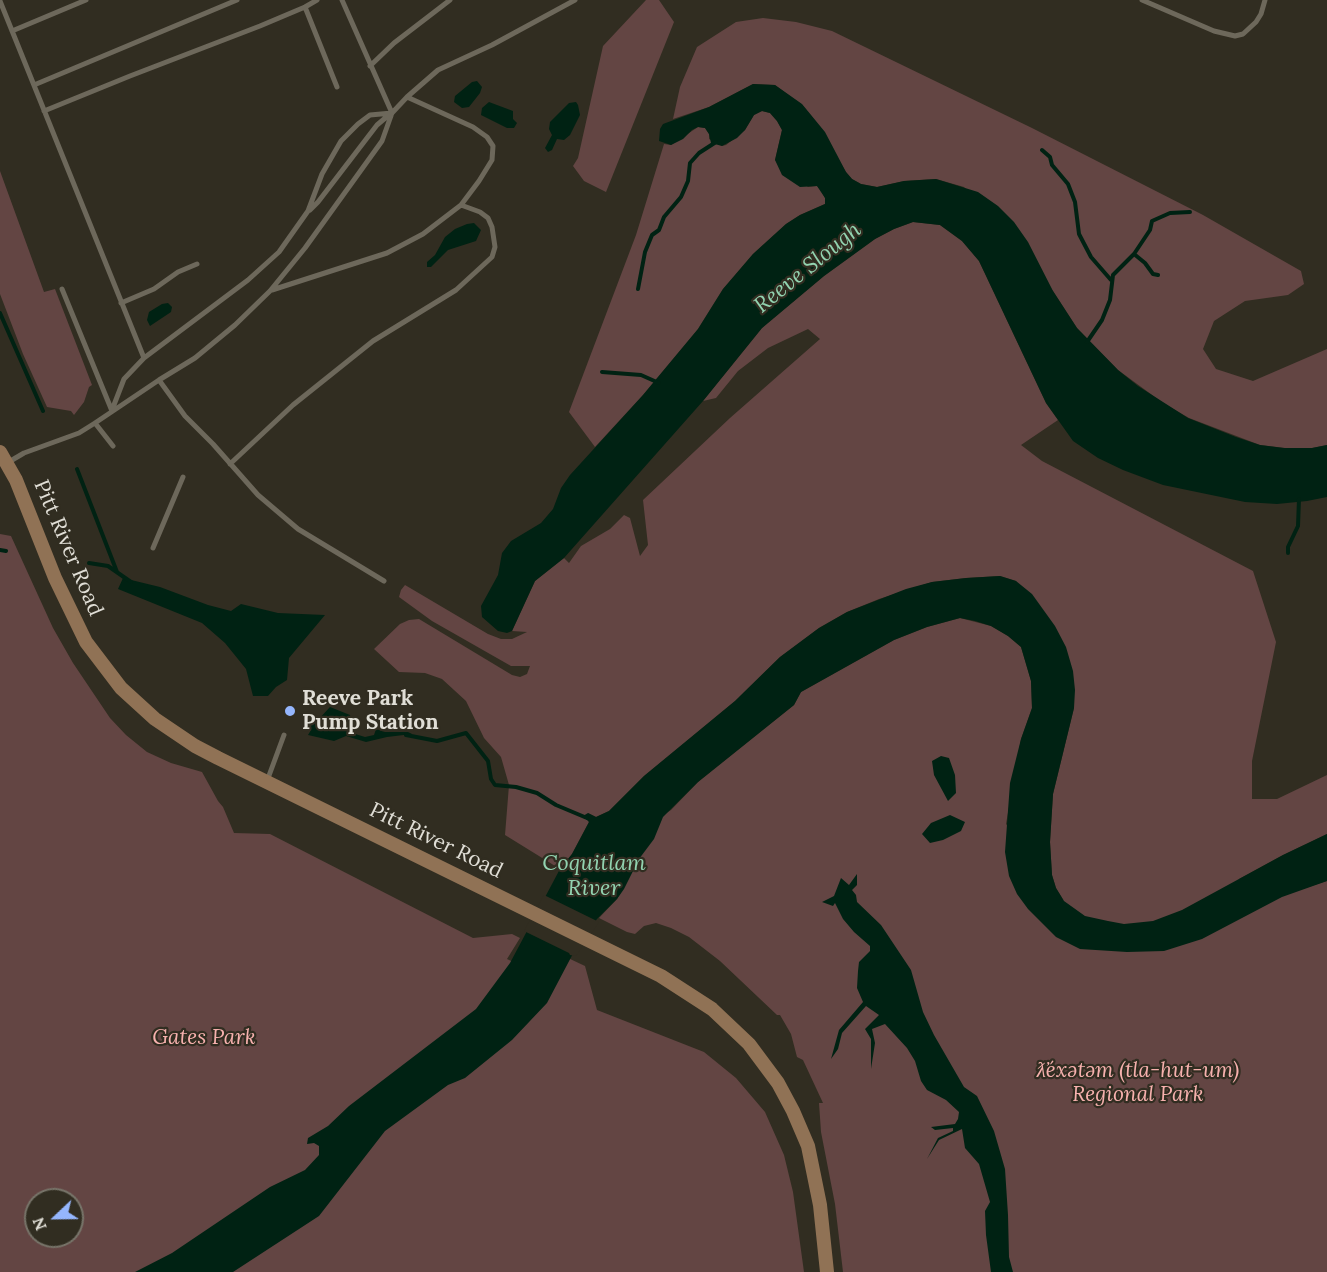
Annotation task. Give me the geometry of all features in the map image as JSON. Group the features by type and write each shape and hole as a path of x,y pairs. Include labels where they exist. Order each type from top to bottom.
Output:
{"main road":[{"name":"Pitt River Road","path":"3,457 16,480 71,615 86,642 112,678 141,708 203,750 661,976 712,1009 749,1044 778,1083 808,1146 816,1176 827,1272"}],"lane":[{"path":"12,31 86,0"},
{"path":"34,85 237,0"},
{"path":"44,111 305,8 317,0"},
{"path":"3,457 24,453 79,433 195,358 235,325 270,291 305,248 382,141 392,112 343,0"},
{"path":"370,66 394,43 450,0"},
{"path":"112,411 124,379 144,358 248,280 279,252 308,211 318,202 377,125 407,97 438,70 492,45 575,0"},
{"path":"1142,0 1214,31 1235,36 1243,34 1256,22 1265,0"},
{"path":"0,1 144,358"},
{"path":"305,8 337,87"},
{"path":"270,291 387,252 423,234 461,205 492,160 492,146 487,137 473,127 407,97"},
{"path":"308,211 322,174 341,141 369,115 392,112"},
{"path":"230,464 293,405 373,341 456,290 492,257 495,247 488,218 480,212 461,205"},
{"path":"121,303 154,289 178,272 197,264"},
{"path":"62,289 112,411"},
{"path":"159,380 184,416 258,495 298,529 384,581"},
{"path":"96,423 113,446"},
{"path":"153,548 183,477"},
{"path":"267,782 284,735"}],"green space":[{"path":"646,0 659,0 674,22 606,192 584,181 573,166 578,158 603,46"},
{"path":"763,18 796,22 832,31 1032,128 1203,215 1301,271 1304,284 1288,295 1245,301 1214,321 1203,349 1216,369 1253,381 1327,349 1327,445 1312,448 1285,448 1260,445 1189,418 1163,403 1118,370 1077,328 1053,291 964,187 936,179 904,181 877,187 861,184 846,172 813,118 802,105 775,85 753,84 709,107 673,119 680,87 697,47 736,22"},
{"path":"762,111 770,113 782,130 775,160 808,187 817,186 825,198 825,204 786,224 753,254 723,289 698,329 643,395 595,447 569,412 636,235 664,144 671,145 698,127 705,128 709,139 722,146 726,145 745,130 754,115"},
{"path":"0,171 44,292 55,289 92,385 89,387 84,402 74,415 71,411 47,407 23,354 0,294"},
{"name":"ƛ̓éxətəm (tla-hut-um) Regional Park","path":"913,222 940,225 962,241 979,261 1046,403 1058,420 1021,445 1042,461 1253,571 1276,642 1252,761 1252,799 1277,799 1327,775 1327,834 1239,879 1299,890 1327,881 1327,1272 843,1272 835,1204 821,1132 819,1103 823,1103 803,1060 797,1057 791,1034 780,1015 777,1015 720,961 689,937 656,923 644,926 635,934 599,918 617,899 626,883 587,864 671,810 698,782 794,705 801,692 894,640 927,627 960,618 991,626 1021,647 1031,681 1032,708 1021,739 1006,824 1064,901 1056,888 1052,875 1050,842 1053,794 1074,708 1016,581 1000,576 932,582 847,612 819,628 780,657 735,701 644,776 609,811 596,817 588,813 589,822 572,854 560,869 505,835 509,785 501,757 484,738 466,701 442,679 425,673 399,672 374,649 400,624 419,619 512,675 520,677 527,674 530,666 511,666 432,621 399,597 401,590 405,585 488,634 501,639 512,639 527,632 512,631 535,581 564,558 569,563 581,546 610,529 624,515 630,518 640,556 648,545 643,500 730,418 820,339 808,329 768,348 738,371 716,398 703,401 762,328 824,276 875,239"},
{"name":"Gates Park","path":"0,534 11,536 53,628 73,663 110,718 147,752 171,763 202,772 223,807 234,833 270,834 473,938 512,934 520,938 507,959 549,979 568,958 585,966 597,1010 704,1052 736,1078 765,1112 784,1155 793,1192 804,1272 0,1272"}],"water":[{"path":"477,81 482,87 469,107 462,108 454,102 455,96 472,82"},
{"name":"Reeve Slough","path":"753,84 775,85 802,104 825,132 846,172 861,184 877,187 904,181 936,179 978,192 998,206 1014,222 1028,242 1053,291 1077,328 1118,370 1138,386 1188,418 1236,437 1260,445 1284,448 1312,448 1327,445 1327,497 1277,504 1245,502 1163,485 1098,458 1073,441 1046,403 979,261 962,241 940,225 913,222 875,239 824,276 762,328 703,401 564,558 535,581 512,631 507,633 498,631 482,617 481,606 498,575 502,553 511,541 541,523 553,509 561,488 570,475 643,395 698,329 723,289 753,254 786,224 825,204 825,198 817,186 800,187 782,175 775,160 782,130 770,113 762,111 754,115 737,138 722,146 711,143 705,128 698,127 671,145 659,141 663,124 709,107"},
{"path":"489,102 513,111 513,119 517,123 514,128 507,128 481,115 482,108"},
{"path":"576,102 580,115 570,135 564,140 557,139 552,150 548,152 545,148 552,135 549,129 550,122 569,103"},
{"path":"474,223 481,230 476,241 448,250 431,267 427,267 427,262 435,255 445,237 455,229"},
{"path":"168,303 172,307 171,312 150,326 147,320 149,312"},
{"name":"Coquitlam River","path":"1000,576 1016,581 1032,594 1055,626 1066,647 1073,671 1074,708 1053,794 1050,842 1052,875 1056,888 1064,901 1085,916 1124,924 1153,921 1182,910 1283,855 1327,834 1327,881 1282,897 1202,939 1164,951 1127,952 1080,949 1056,937 1028,909 1017,894 1009,876 1005,852 1010,783 1021,739 1032,708 1031,681 1021,647 991,626 975,621 960,618 927,627 894,640 801,692 794,705 698,782 663,817 654,839 639,859 624,889 577,946 547,1003 512,1040 465,1078 448,1085 385,1131 319,1216 233,1272 135,1272 172,1253 270,1187 305,1170 319,1155 319,1146 314,1143 307,1144 308,1138 328,1126 349,1106 476,1009 510,963 560,869 572,854 589,822 583,816 588,813 596,817 609,811 644,776 735,701 780,657 819,628 847,612 906,589 932,582"},
{"path":"123,578 160,587 231,611 241,604 278,613 325,615 289,658 287,680 268,696 253,696 246,669 225,643 202,623 118,589"},
{"path":"330,707 350,715 354,729 352,733 365,737 374,735 376,729 412,734 366,742 346,736 334,741 308,735 311,730 303,724 309,716 317,721"},
{"path":"941,756 949,758 955,775 956,793 948,801 934,775 932,761"},
{"path":"950,815 965,822 961,831 943,840 930,843 922,834 931,823"},
{"path":"857,874 857,885 852,890 857,902 881,925 911,970 923,1012 934,1035 964,1087 977,1096 994,1131 1005,1169 1009,1257 1013,1272 991,1272 985,1211 990,1202 979,1164 965,1148 962,1129 939,1140 927,1159 938,1138 953,1131 953,1128 935,1130 931,1127 955,1124 959,1112 946,1100 927,1090 907,1048 885,1024 872,1029 875,1043 871,1069 871,1039 865,1029 879,1015 866,1006 842,1033 838,1049 831,1059 839,1030 863,1002 857,988 859,962 870,951 870,946 843,919 835,903 833,906 822,902 834,896 841,878 849,885"}],"pier":[{"path":"544,895 599,922 576,956 524,931"}],"waterway":[{"path":"638,289 645,252 652,235 659,230 664,217 681,197 688,181 690,163 699,153 716,142"},
{"path":"1042,150 1050,157 1052,165 1068,184 1075,202 1079,234 1091,257 1111,280"},
{"path":"1087,342 1102,320 1110,300 1113,275 1134,254 1150,230 1152,221 1170,213 1190,212"},
{"path":"1134,254 1153,274 1158,275"},
{"path":"0,313 43,411"},
{"path":"602,372 641,375 659,383"},
{"path":"77,469 117,572"},
{"path":"1288,553 1288,547 1298,526 1299,499"},
{"path":"0,550 6,551"},
{"path":"89,563 108,566 131,582"},
{"path":"406,735 437,741 466,733 488,761 491,779 495,785 516,787 537,793 556,805 587,818"}],"place":[{"name":"Reeve Park Pump Station","path":"290,711"}]}
